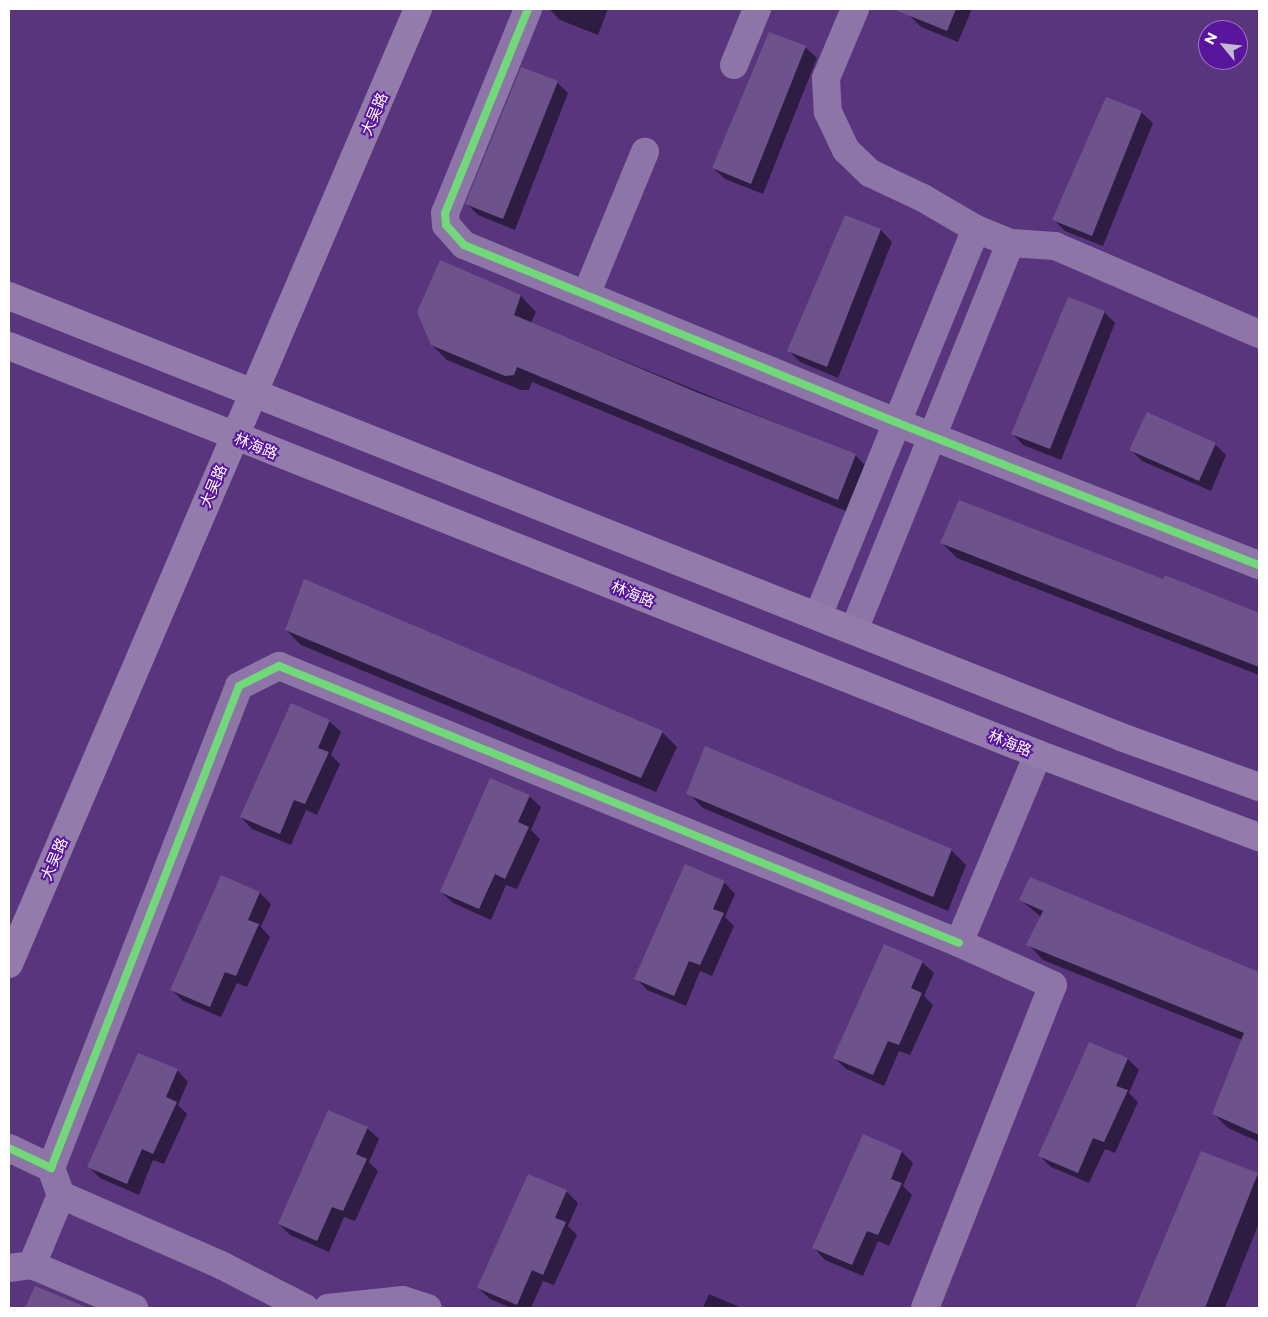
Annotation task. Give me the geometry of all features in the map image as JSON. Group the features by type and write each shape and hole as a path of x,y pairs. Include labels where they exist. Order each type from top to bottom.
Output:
{"main road":[{"name":"大吴路","path":"9,964 234,437 254,396 418,9"},
{"path":"9,296 254,396 854,630 1121,738 1259,787"},
{"name":"林海路","path":"9,346 234,437 1038,754 1259,837"}],"street":[{"path":"528,9 445,213 446,225 464,245 898,423 1259,565"},
{"path":"734,65 757,9"},
{"path":"855,9 826,78 828,112 846,150 870,173 923,198 976,229 1010,243 1055,246 1259,334"},
{"path":"586,295 645,152"},
{"path":"818,616 976,229"},
{"path":"854,630 1010,243"},
{"path":"305,1308 221,1265 61,1195 51,1168 239,686 279,666 959,942 1053,985 925,1308"},
{"path":"959,942 1038,754"},
{"path":"9,1148 51,1168"},
{"path":"61,1195 20,1266 134,1308"},
{"path":"328,1308 403,1300 428,1308"}],"building":[{"path":"893,9 956,9 947,31"},
{"path":"769,32 806,46 751,184 712,168"},
{"path":"521,67 558,81 503,219 465,204"},
{"path":"1106,97 1142,111 1092,236 1052,220"},
{"path":"845,215 881,229 827,367 787,351"},
{"path":"440,260 521,295 514,315 696,392 856,454 838,500 517,367 514,375 505,376 431,345 417,312"},
{"path":"1068,297 1105,311 1050,449 1011,434"},
{"path":"1147,412 1216,443 1199,481 1129,450"},
{"path":"959,500 1163,579 1165,575 1259,613 1259,667 940,543"},
{"path":"304,579 663,731 641,778 285,630"},
{"path":"291,703 330,720 318,748 329,752 305,804 294,800 280,834 240,817"},
{"path":"705,746 952,849 933,897 686,794"},
{"path":"490,778 530,795 518,822 529,827 505,879 495,874 479,909 440,892"},
{"path":"685,864 725,881 713,909 724,913 700,965 689,961 674,996 634,979"},
{"path":"221,875 260,892 248,920 259,924 236,976 225,972 210,1007 170,990"},
{"path":"1030,877 1259,972 1259,1135 1212,1114 1244,1033 1026,945 1043,911 1019,900"},
{"path":"884,944 923,961 911,988 922,993 899,1045 888,1041 873,1075 833,1058"},
{"path":"1089,1042 1128,1058 1116,1086 1128,1090 1104,1142 1093,1138 1078,1173 1038,1156"},
{"path":"138,1053 178,1069 166,1097 177,1102 153,1154 142,1149 127,1184 87,1167"},
{"path":"328,1110 368,1127 356,1154 367,1159 343,1211 332,1207 317,1241 278,1224"},
{"path":"863,1134 902,1151 891,1179 902,1183 878,1235 867,1231 852,1265 812,1248"},
{"path":"1201,1151 1258,1173 1205,1308 1135,1308"},
{"path":"528,1174 567,1190 555,1218 566,1222 543,1275 532,1270 517,1305 477,1288"},
{"path":"35,1286 88,1308 25,1308"}],"cycle path":[{"path":"528,9 445,213 446,225 464,245 898,423 1259,565"},
{"path":"9,1148 51,1168 239,686 279,666 959,943"}]}
